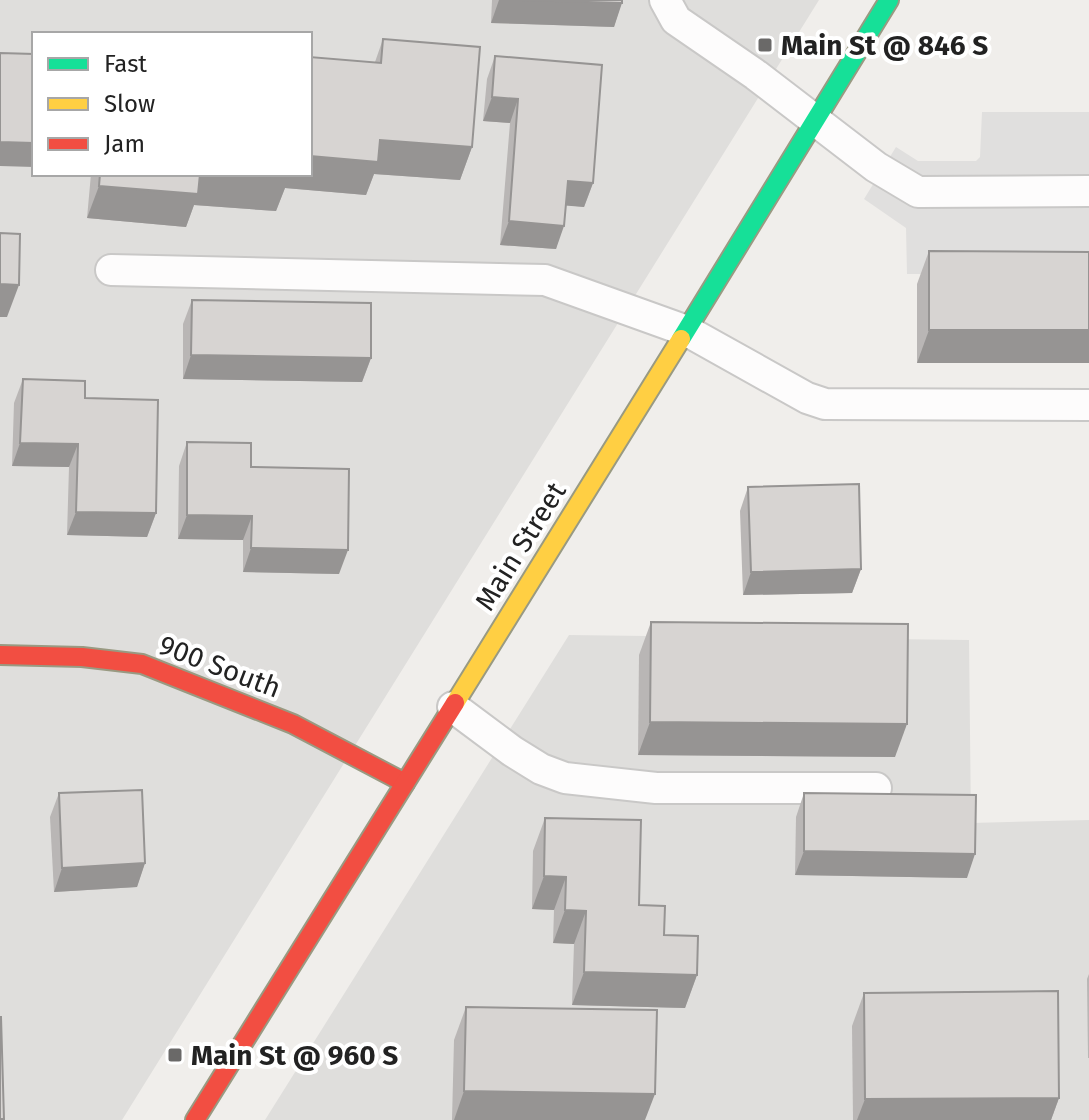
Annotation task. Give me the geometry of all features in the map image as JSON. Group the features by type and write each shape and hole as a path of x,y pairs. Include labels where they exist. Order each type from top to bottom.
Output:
{"street":[{"name":"Main Street","path":"195,1120 816,123 889,0"},
{"name":"900 South","path":"0,655 82,657 142,664 293,724 405,783"}],"lane":[{"path":"665,0 676,20 725,52 876,167 918,192 1089,191"},
{"path":"111,270 545,280 687,331 807,398 825,404 1089,405"},
{"path":"453,707 541,769 565,778 656,788 876,788"}],"shaded area":[{"path":"0,0 819,0 122,1120 0,1120"},
{"path":"982,112 1089,112 1089,274 907,274 906,228 864,199 896,147 918,161 976,161 980,157"},
{"path":"569,635 969,640 971,823 1089,820 1089,1120 265,1120"}],"building":[{"path":"521,0 622,0 622,3"},
{"path":"383,39 480,47 472,147 380,140 378,162 312,156 312,57 381,63"},
{"path":"0,53 32,54 32,143 0,142"},
{"path":"495,56 602,65 593,183 568,181 564,226 509,221 518,99 492,97"},
{"path":"100,176 200,176 198,194 99,186"},
{"path":"0,233 20,234 19,285 0,284"},
{"path":"929,251 1089,252 1089,330 929,330"},
{"path":"192,300 371,303 371,358 191,355"},
{"path":"23,379 85,381 85,398 158,400 156,513 76,512 78,444 20,443"},
{"path":"187,442 251,443 251,467 349,469 348,550 251,548 252,516 187,515"},
{"path":"859,484 861,569 751,572 748,487"},
{"path":"651,622 908,624 907,724 650,722"},
{"path":"142,790 145,863 62,868 59,793"},
{"path":"804,793 976,795 975,854 804,851"},
{"path":"545,818 641,820 639,905 665,906 664,935 698,936 697,975 584,972 586,911 565,910 566,877 544,876"},
{"path":"1058,991 1059,1098 865,1099 864,993"},
{"path":"466,1007 657,1010 655,1094 464,1091"},
{"path":"1,1017 4,1119 0,1119"}],"traffic: fast":[{"path":"681,339 889,0"}],"traffic: slow":[{"path":"455,703 681,339"}],"traffic: jam":[{"path":"0,655 82,657 142,664 293,724 405,783"},
{"path":"195,1120 455,703"}],"place":[{"name":"Main St @ 846 S","path":"765,45"},
{"name":"Main St @ 960 S","path":"175,1055"}]}
